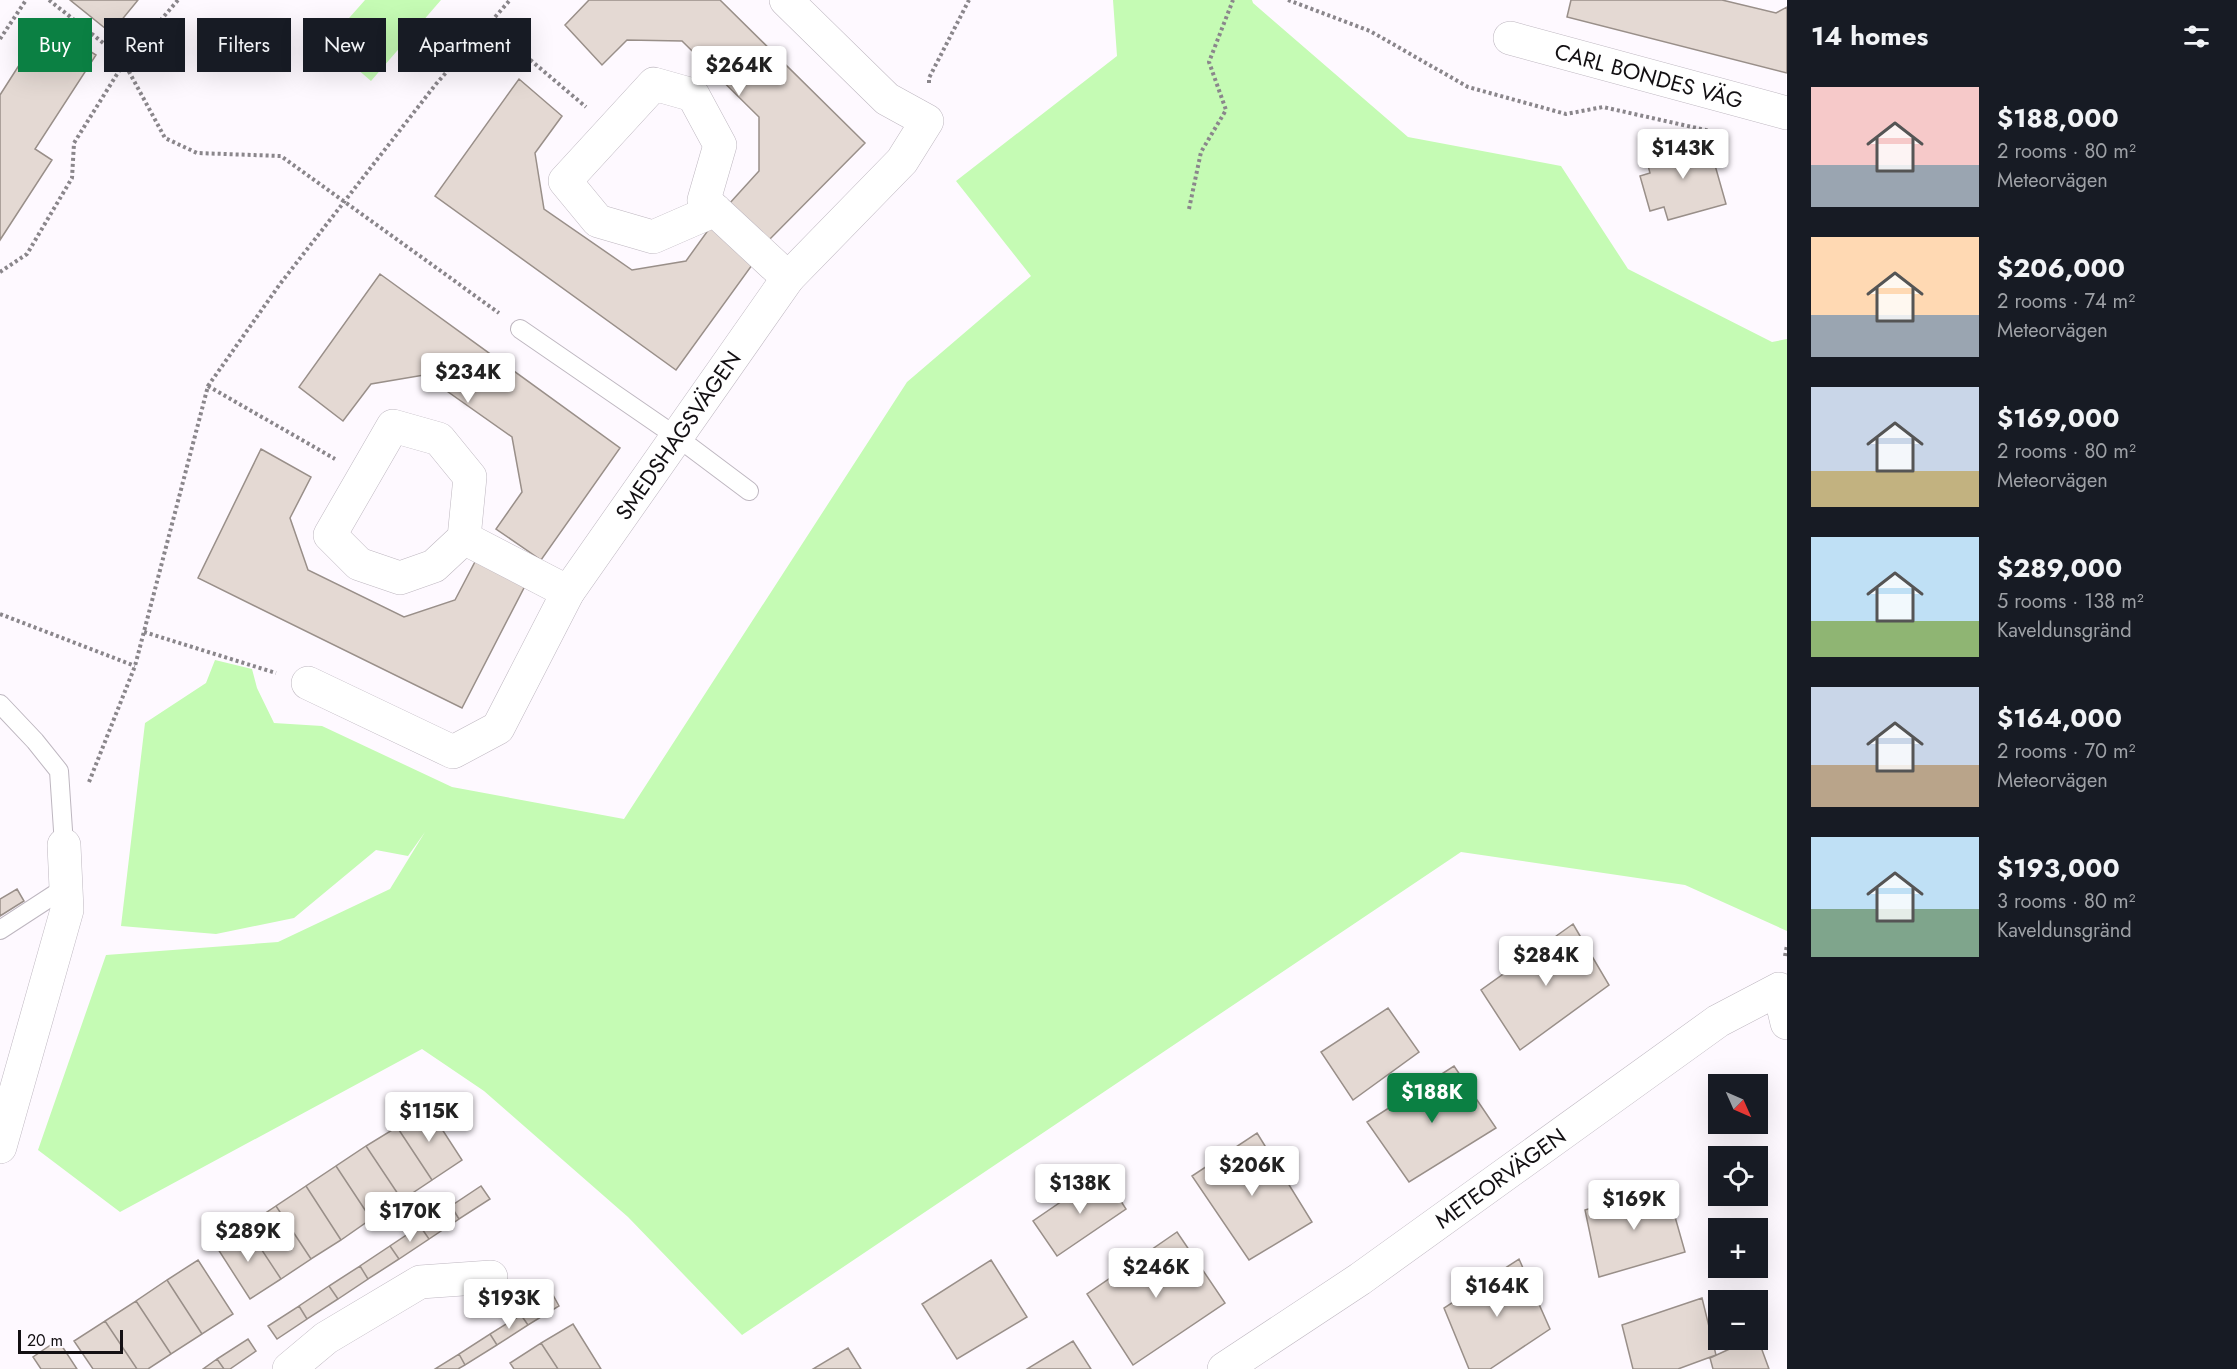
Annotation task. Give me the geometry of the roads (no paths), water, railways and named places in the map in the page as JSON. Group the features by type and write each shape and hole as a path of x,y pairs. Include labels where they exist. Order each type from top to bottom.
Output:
{"street":[{"name":"SMEDSHAGSVÄGEN","path":"308,683 453,752 498,728 568,592 789,278 902,161 927,121 887,99 786,0"},
{"name":"CARL BONDES VÄG","path":"1510,38 1787,114"},
{"path":"715,210 652,237 598,221 566,181 654,84 693,95 720,145 704,200 715,210 789,278"},
{"path":"393,426 439,438 470,477 464,538 434,566 400,578 359,564 330,535 393,426"},
{"path":"464,538 568,592"},
{"path":"0,1147 67,910 64,844"},
{"name":"METEORVÄGEN","path":"1224,1369 1360,1280 1718,1021 1779,989 1787,1023"},
{"path":"289,1369 326,1338 420,1282 491,1276"}],"lane":[{"path":"520,329 677,436 749,491"},
{"path":"0,704 35,741 59,771 64,844"},
{"path":"0,930 66,887"}]}
